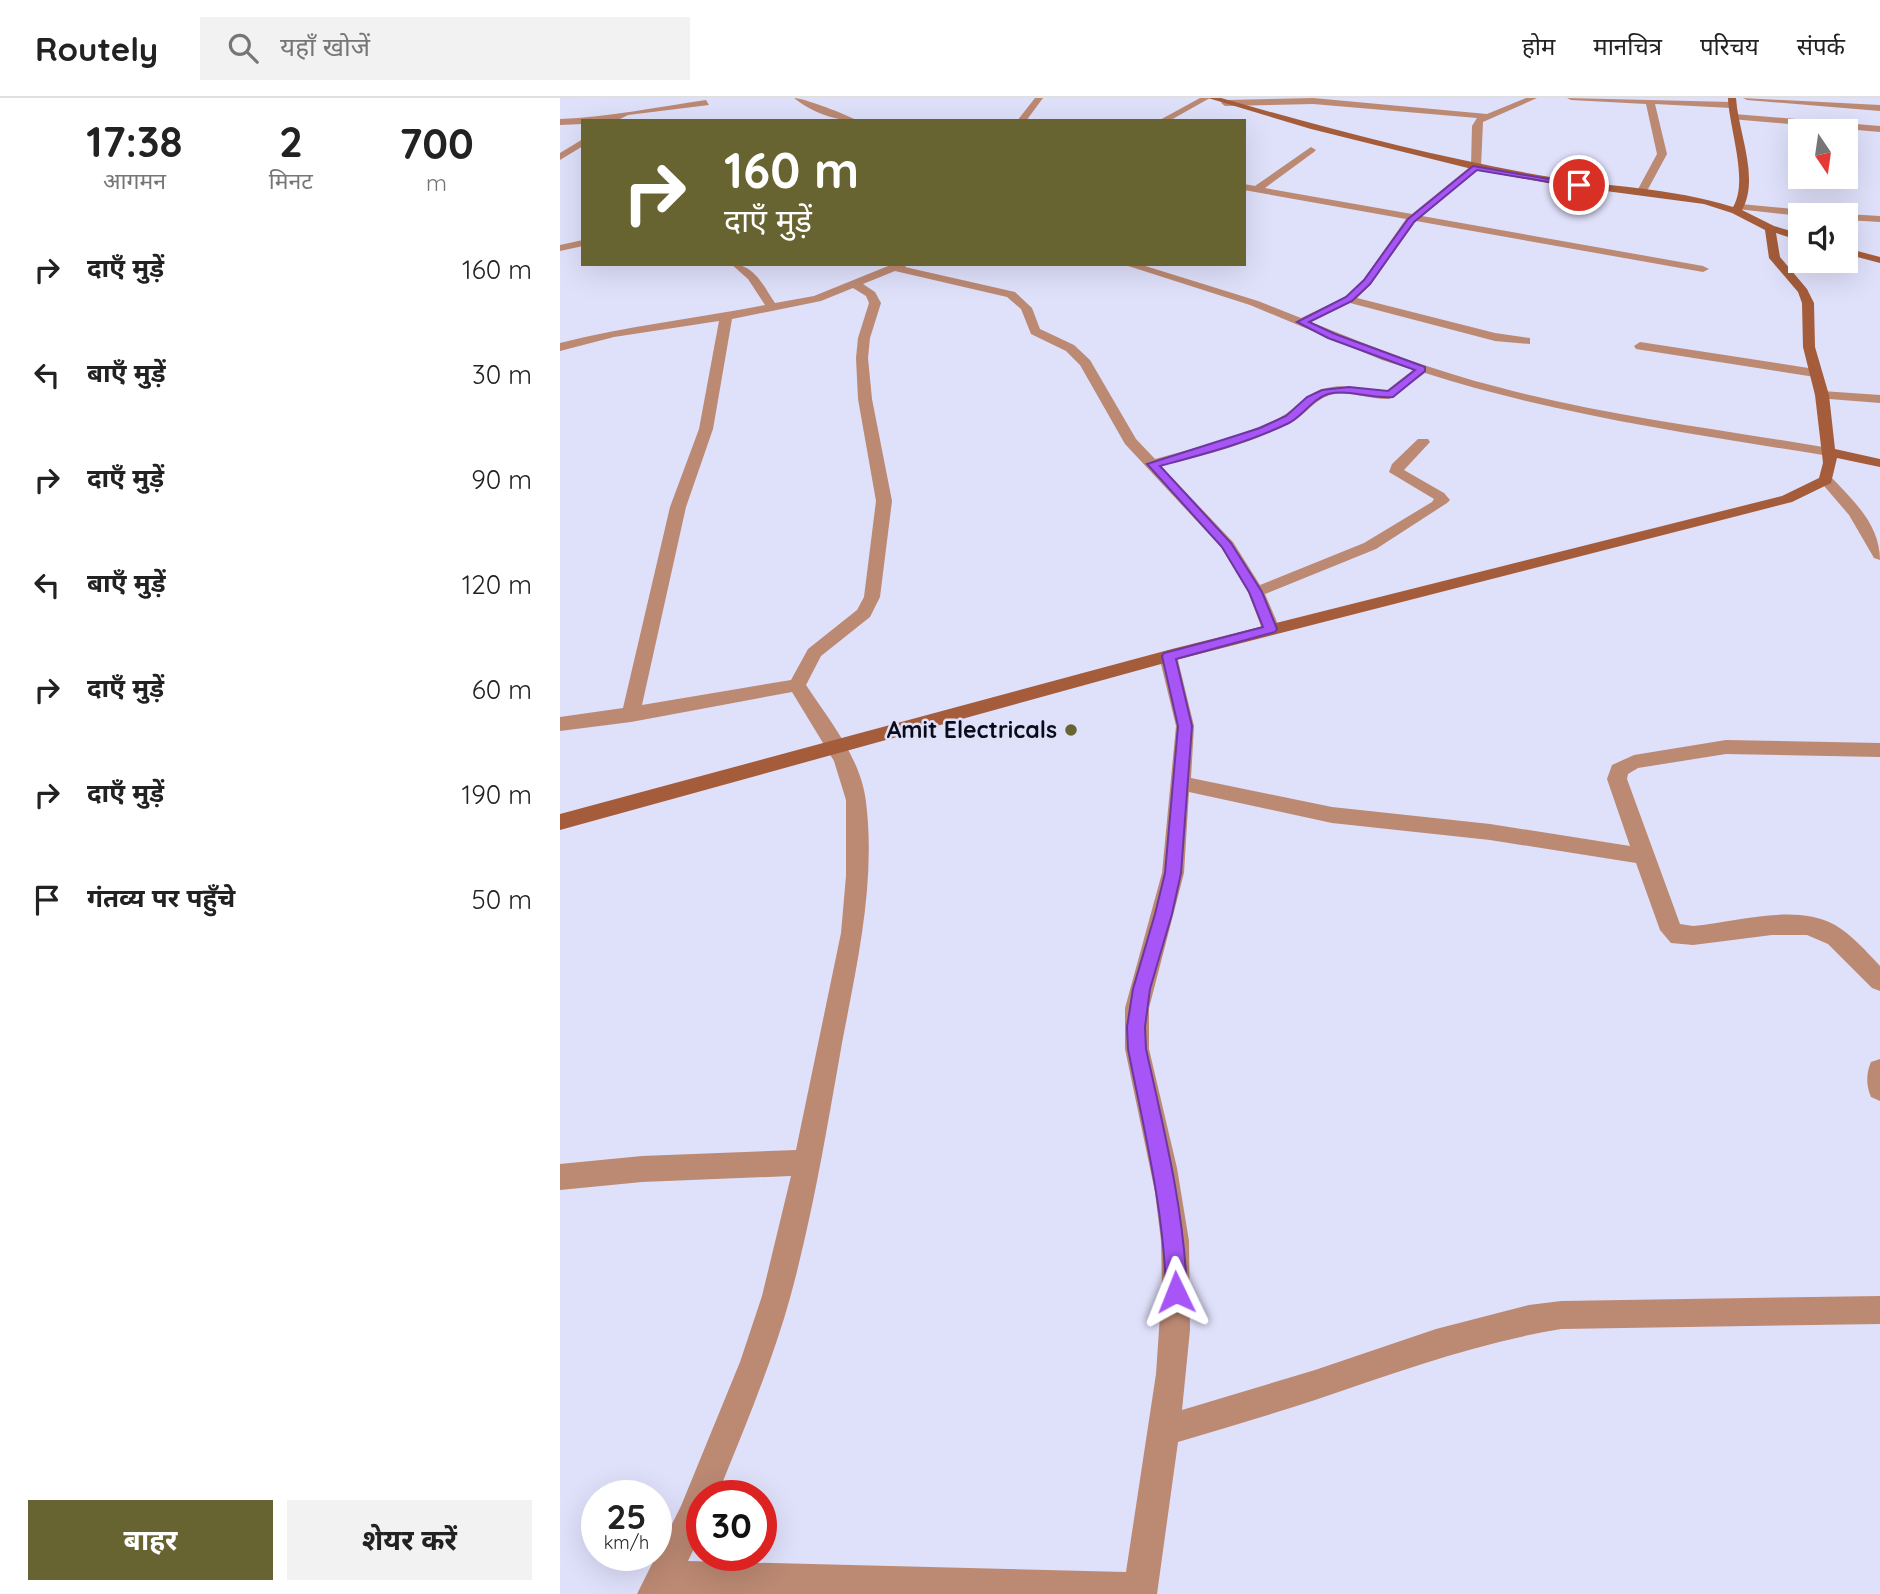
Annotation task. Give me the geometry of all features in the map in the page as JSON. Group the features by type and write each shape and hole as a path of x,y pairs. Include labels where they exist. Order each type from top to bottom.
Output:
{"street":[{"path":"798,98 817,109 848,119"},
{"path":"1023,119 1039,98"},
{"path":"1166,119 1206,98"},
{"path":"1212,98 1476,167 1553,181 1692,199 1738,209 1788,212"},
{"path":"1225,103 1313,101 1485,116 1533,98"},
{"path":"1571,98 1732,102 1743,186 1738,209"},
{"path":"1747,98 1875,104"},
{"path":"698,114 708,101"},
{"path":"611,119 626,113 708,101"},
{"path":"1642,191 1662,154 1650,101"},
{"path":"1476,167 1476,126 1485,116"},
{"path":"1734,117 1880,129"},
{"path":"560,122 581,121"},
{"path":"560,158 581,143"},
{"path":"1257,189 1311,150"},
{"path":"1301,322 1349,299 1367,282 1406,225 1476,167"},
{"path":"1246,187 1417,216 1703,270"},
{"path":"1738,209 1770,228 1788,234"},
{"path":"1858,218 1880,219"},
{"path":"560,822 832,745 1386,597 1787,499 1812,489 1826,480 1830,463 1822,395 1809,347 1808,303 1803,291 1776,258 1770,228"},
{"path":"560,248 581,243"},
{"path":"1858,254 1880,260"},
{"path":"738,266 752,277 772,307"},
{"path":"560,347 614,333 726,317 824,297 899,266 1004,292 1018,298 1026,308 1035,331 1070,348 1078,355 1130,440 1216,531 1256,592 1271,629"},
{"path":"1134,266 1254,303 1331,336 1422,369 1492,390 1565,407 1880,463"},
{"path":"797,685 814,653 864,613 872,597 879,553 884,501 864,399 862,358 864,338 875,303 871,294 856,285"},
{"path":"1349,299 1495,337 1526,341"},
{"path":"631,715 678,507 706,429 726,317"},
{"path":"1640,346 1815,373"},
{"path":"1152,464 1263,431 1290,418 1311,399 1325,392 1349,390 1389,395 1422,369"},
{"path":"1822,395 1880,400"},
{"path":"1256,592 1370,546 1440,502 1438,496 1396,472 1397,467 1423,442"},
{"path":"1826,480 1856,513 1880,555"},
{"path":"797,685 832,745 844,760 856,800 857,876 852,933 807,1162 776,1296 755,1362 692,1517 659,1586 1141,1591 1166,1430 1176,1292 1175,1241 1162,1164 1137,1049 1136,1027 1142,989 1171,884 1185,726 1168,656"},
{"path":"560,724 631,715 797,685"},
{"path":"1880,750 1726,747 1634,762 1619,770 1617,779 1671,930 1679,936 1794,925 1818,927 1880,981"},
{"path":"1180,783 1332,815 1490,832 1643,856"},
{"path":"1880,1070 1880,1088"},
{"path":"560,1177 642,1169 807,1162"},
{"path":"1166,1430 1461,1335 1516,1321 1561,1315 1880,1310"}],"place":[{"name":"Amit Electricals","path":"1071,730"}],"route":[{"path":"1176,1292 1175,1241 1170,1203 1137,1049 1136,1027 1137,1008 1173,873 1185,726 1168,656 1271,629 1256,592 1227,545 1152,464 1263,431 1295,415 1311,399 1325,392 1349,390 1382,396 1390,394 1422,369 1331,336 1301,322 1349,299 1367,282 1406,225 1476,167 1579,185"}]}
